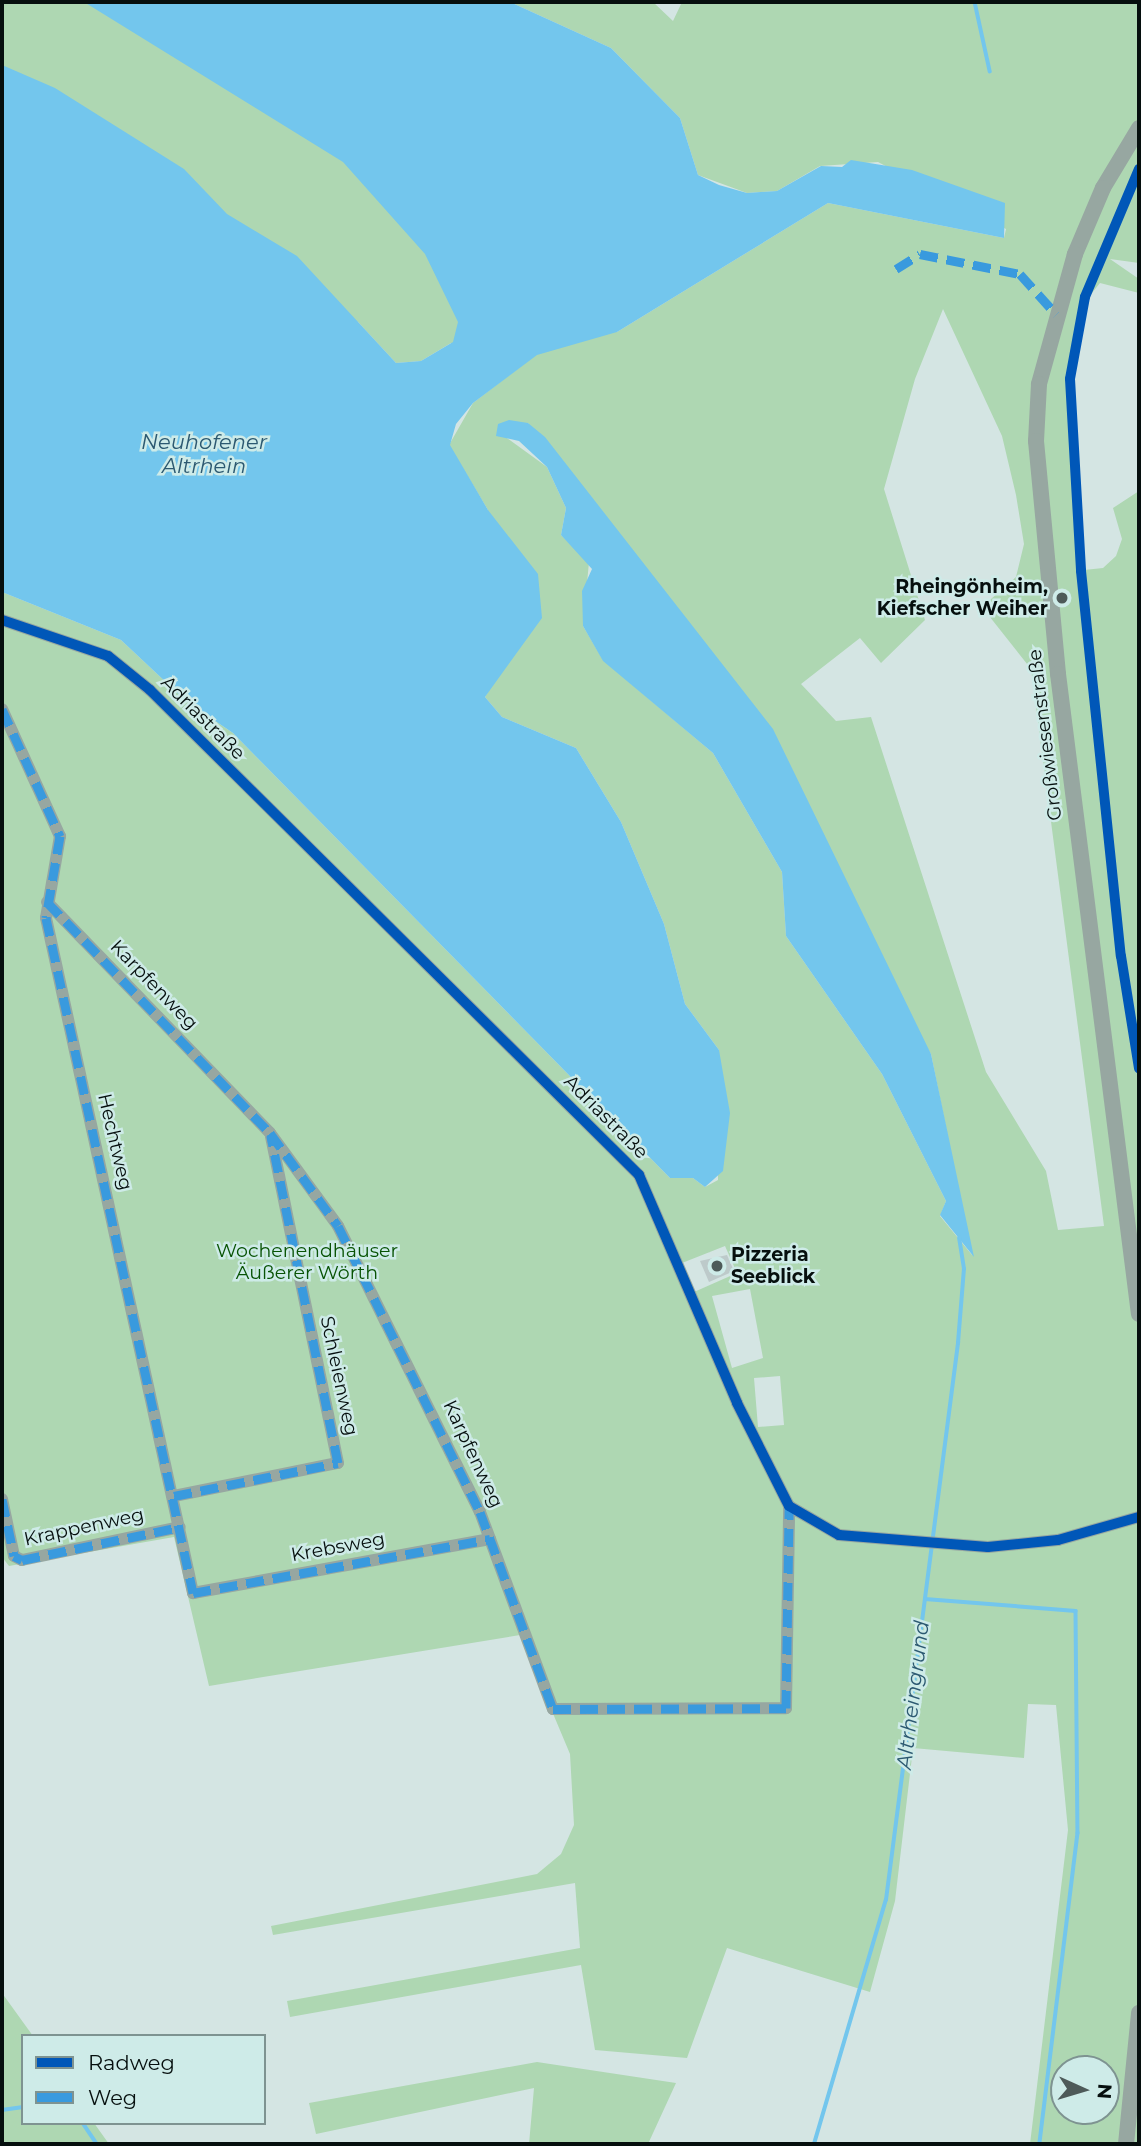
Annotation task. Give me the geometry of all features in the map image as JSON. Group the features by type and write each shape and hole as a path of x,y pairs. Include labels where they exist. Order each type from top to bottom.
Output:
{"street":[{"name":"Großwiesenstraße","path":"1139,128 1103,188 1075,254 1039,384 1036,441 1060,688 1139,1314"},
{"name":"Adriastraße","path":"2,620 108,656 141,682 639,1175 737,1403 789,1506"},
{"name":"Hechtweg","path":"2,709 58,828 47,902 193,1593"},
{"name":"Karpfenweg","path":"47,902 270,1133 354,1254 490,1539 553,1709 786,1708 789,1506"},
{"name":"Schleienweg","path":"174,1496 338,1463 270,1133"},
{"name":"Krappenweg","path":"2,1499 14,1556 22,1560 180,1527"},
{"path":"789,1506 839,1535 931,1543 1058,1540 1139,1517"},
{"name":"Krebsweg","path":"193,1593 490,1539"},
{"path":"1126,2144 1139,2013"}],"green space":[{"name":"Wochenendhäuser Äußerer Wörth","path":"2,2 188,2 617,332 828,203 1004,238 1006,229 878,162 820,166 777,191 747,193 698,175 680,118 611,48 510,2 653,2 673,21 682,2 1139,2 1139,263 1110,259 1139,279 1139,293 1100,283 1088,298 1073,379 1084,570 1103,568 1116,556 1122,539 1113,508 1139,491 1139,2144 1030,2144 1068,1830 1056,1705 1028,1704 1024,1758 913,1748 895,1901 870,1992 727,1948 687,2058 595,2050 581,1965 290,2017 287,2001 580,1948 575,1883 273,1935 271,1926 537,1874 561,1854 574,1825 570,1754 520,1635 209,1686 174,1537 9,1566 2,1557 2,592 121,640 186,701 233,733 670,1178 693,1178 705,1187 718,1180 719,1050 685,1004 664,924 621,822 576,748 502,717 485,697 494,682 488,510 449,445 473,403 529,360 451,343 421,361 396,363 358,322 2,246","holes":["943,309 1002,436 1016,495 1024,544 1016,577 982,607 1031,669 1104,1226 1058,1230 1046,1171 986,1072 871,717 836,721 801,684 860,638 881,663 925,620 884,489 915,379","528,423 931,1054 972,1255 940,1216 946,1201 882,1074 786,936 782,872 713,753 603,660 583,626 589,562 561,535 566,508 547,467 500,433","725,1246 737,1273 694,1292 682,1263","750,1289 763,1358 732,1368 712,1296","780,1376 784,1425 758,1427 754,1378"]},
{"path":"2,1993 32,2034 21,2034 21,2125 95,2125 109,2144 2,2144"},
{"path":"537,2062 676,2083 648,2144 529,2144 534,2088 316,2134 309,2103"}],"water":[{"name":"Neuhofener Altrhein","path":"84,2 510,2 611,48 680,118 698,175 719,185 747,193 777,191 821,166 842,167 851,160 912,170 1005,203 1004,238 828,203 617,332 537,355 473,403 456,424 450,445 488,510 538,574 542,618 485,697 502,717 576,748 621,822 664,924 685,1004 719,1050 730,1113 723,1171 705,1187 693,1178 670,1178 233,733 186,701 121,640 2,592 2,65 55,88 184,169 227,214 297,256 396,363 421,361 453,342 458,322 425,254 343,162"},
{"path":"509,420 528,423 545,437 773,729 931,1054 974,1257 940,1215 946,1201 882,1074 786,936 782,872 713,753 603,661 583,626 582,591 592,569 561,535 566,508 547,467 519,441 496,436 498,424"}],"building":[{"name":"Pizzeria Seeblick","path":"727,1255 734,1271 709,1282 700,1261"}],"waterway":[{"path":"975,2 990,71"},
{"name":"Altrheingrund","path":"814,2144 886,1900 958,1343 964,1269 959,1238"},
{"path":"925,1599 1076,1611 1078,1833 1040,2144"},
{"path":"2,2110 21,2107"},
{"path":"84,2125 97,2144"}],"marked path":[{"path":"896,269 920,254 1020,274 1056,314"},
{"path":"2,709 60,836 46,918 193,1593 490,1539"},
{"path":"47,902 270,1133 338,1226 480,1512 553,1709 786,1708 789,1506"},
{"path":"174,1496 338,1463 271,1136"},
{"path":"2,1499 14,1556 22,1560 180,1527"}],"cycle path":[{"path":"1139,169 1085,297 1070,379 1081,571 1121,956 1139,1069"},
{"path":"2,620 108,656 150,690 639,1175 737,1403 789,1506 839,1535 988,1547 1058,1540 1139,1517"}],"place":[{"name":"Rheingönheim, Kiefscher Weiher","path":"1062,598"},
{"name":"Pizzeria Seeblick","path":"717,1266"}]}
